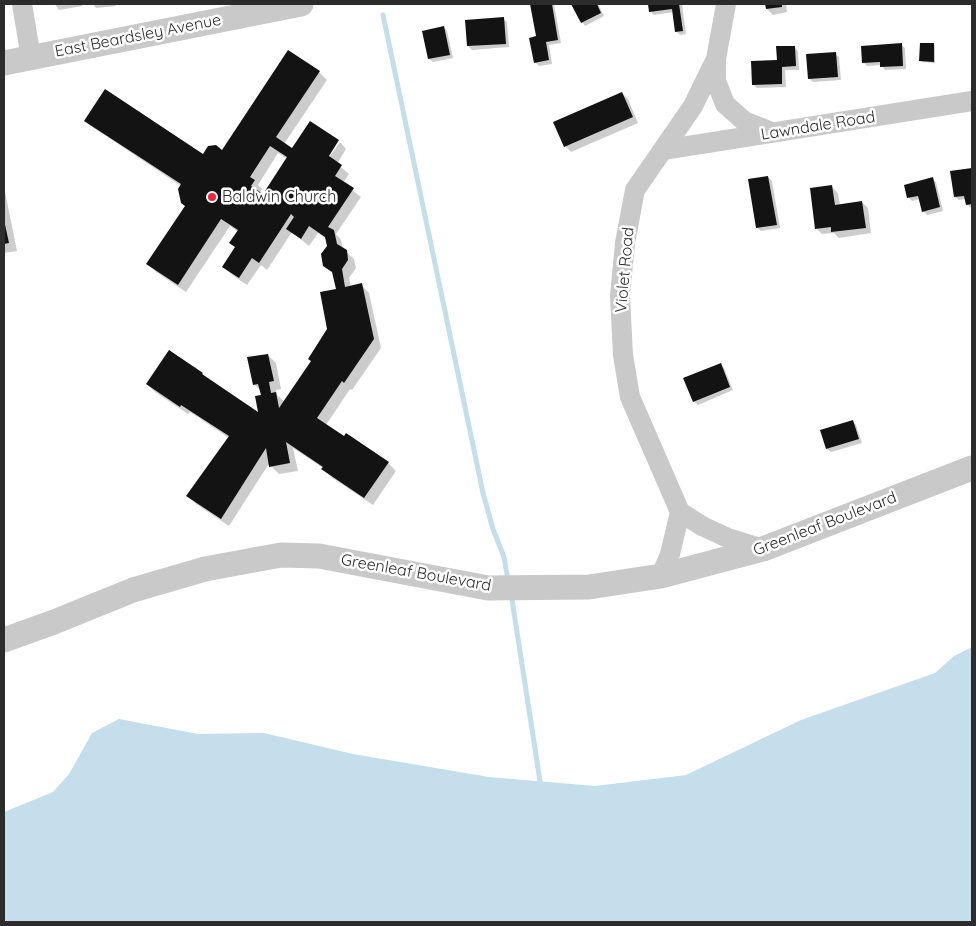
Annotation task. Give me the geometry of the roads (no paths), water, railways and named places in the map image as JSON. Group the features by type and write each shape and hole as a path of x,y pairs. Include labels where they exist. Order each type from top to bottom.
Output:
{"street":[{"path":"22,4 31,58"},
{"name":"East Beardsley Avenue","path":"4,63 301,4"},
{"name":"Violet Road","path":"680,512 630,397 622,355 620,296 634,190 693,106 716,59 726,4"},
{"path":"716,59 716,81 725,104 744,121 774,133"},
{"name":"Lawndale Road","path":"663,150 972,101"},
{"name":"Greenleaf Boulevard","path":"4,640 133,590 205,569 281,555 319,556 488,588 589,587 661,576 763,549 972,468"},
{"path":"661,576 670,554 680,512 702,526 728,538 763,549"}],"water":[{"path":"972,647 972,922 4,922 4,812 53,792 69,774 92,733 119,719 198,734 264,733 353,754 489,777 595,786 686,775 801,720 935,673 954,656"}],"waterway":[{"path":"383,15 483,493 493,529 504,557 508,580"},
{"path":"511,593 540,781"}],"place":[{"name":"Baldwin Church","path":"212,197"}]}
